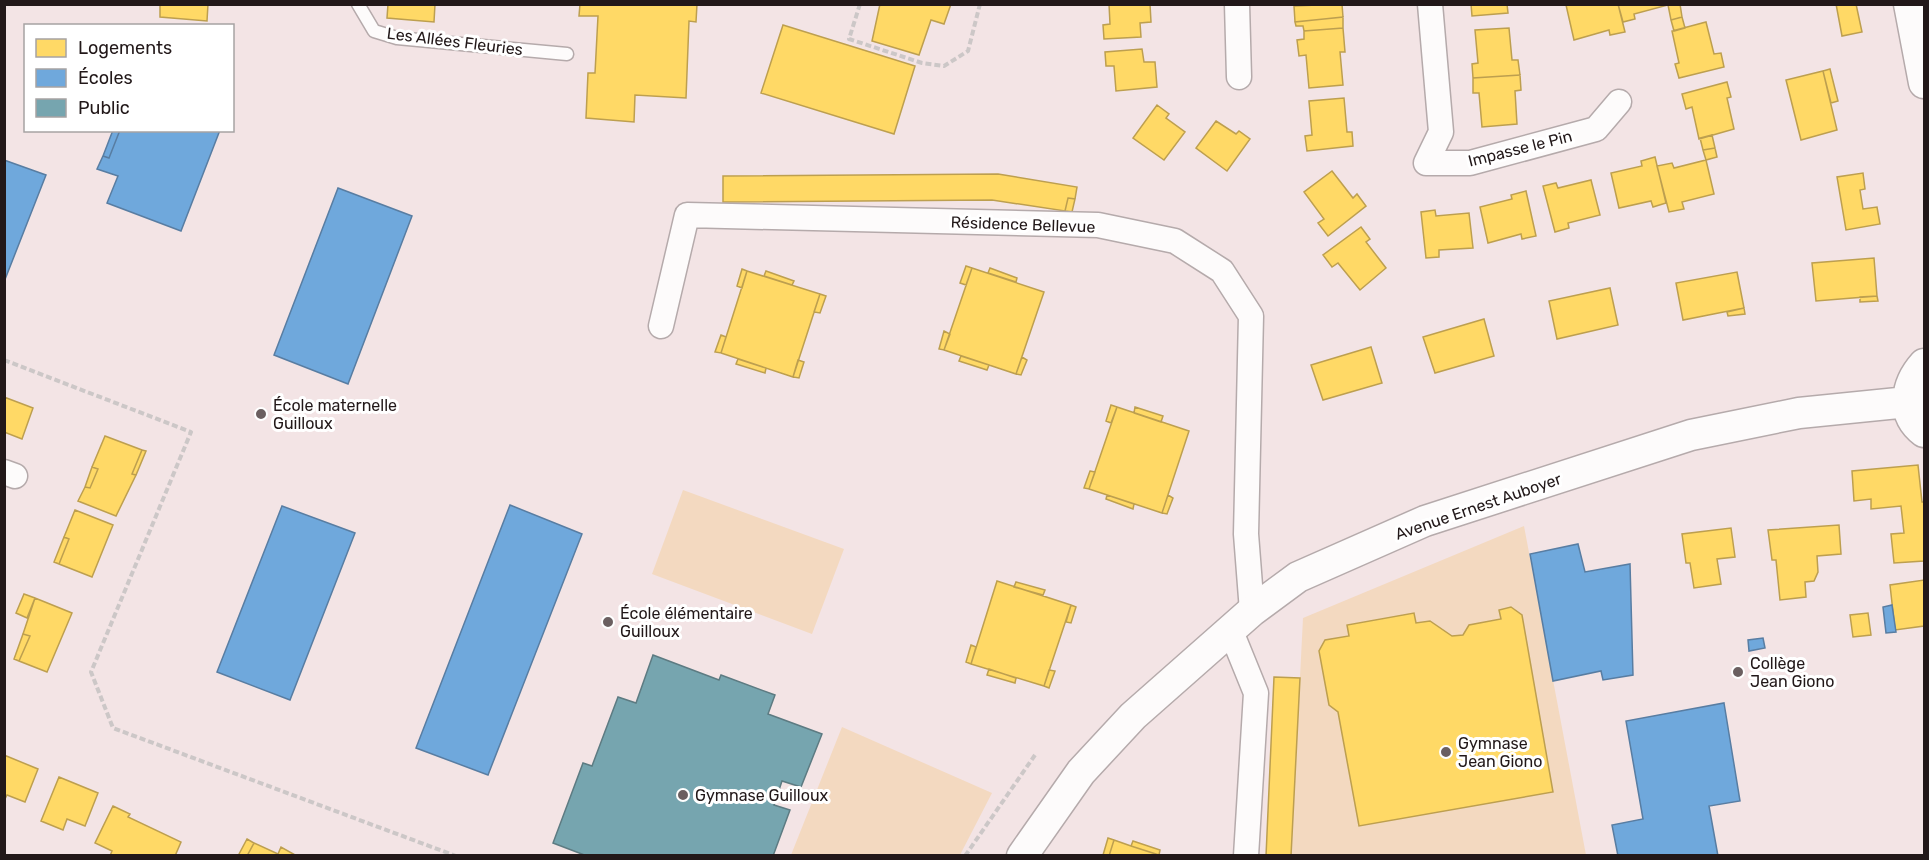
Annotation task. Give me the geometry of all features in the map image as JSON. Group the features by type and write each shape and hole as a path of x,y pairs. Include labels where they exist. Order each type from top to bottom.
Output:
{"street":[{"path":"1237,4 1239,76"},
{"name":"Impasse le Pin","path":"1430,4 1442,132 1426,163 1470,163 1596,129 1619,102"},
{"path":"1909,4 1924,83"},
{"name":"Résidence Bellevue","path":"661,326 687,215 1098,225 1175,241 1222,271 1251,316 1246,534 1241,620 1256,693 1246,855"},
{"path":"1924,364 1915,375 1909,388 1908,402 1912,417 1924,432"},
{"name":"Avenue Ernest Auboyer","path":"1022,855 1081,772 1133,716 1241,620 1298,577 1425,521 1691,435 1798,413 1908,402"}],"lane":[{"name":"Les Allées Fleuries","path":"358,4 374,31 397,38 567,54"}],"path":[{"path":"860,4 849,39 922,63 944,66 968,51 980,4"},
{"path":"4,360 191,432 90,672 112,728 456,855"},
{"path":"965,855 1035,755"}],"shaded area":[{"path":"683,490 844,549 812,634 652,574"},
{"path":"1524,526 1586,855 1291,856 1303,618"},
{"path":"842,727 992,793 960,855 791,855"}],"building: Logements":[{"path":"160,4 208,4 207,21 160,17"},
{"path":"388,4 435,4 434,22 387,18"},
{"path":"580,4 697,4 696,22 689,21 686,98 635,95 634,122 586,118 588,73 595,73 598,16 579,16"},
{"path":"880,4 951,4 944,24 931,20 919,55 872,41"},
{"path":"1109,4 1150,4 1151,22 1140,23 1141,37 1104,39 1103,25 1110,24"},
{"path":"1342,4 1343,17 1295,22 1294,6"},
{"path":"1471,4 1507,4 1508,13 1472,16"},
{"path":"1618,4 1625,32 1610,35 1609,30 1574,40 1566,5"},
{"path":"1618,4 1668,5 1634,14 1635,19 1623,22"},
{"path":"1680,4 1682,17 1671,20 1668,5"},
{"path":"1836,4 1856,4 1862,32 1842,36"},
{"path":"1343,17 1343,28 1304,31 1303,26 1296,26 1295,22"},
{"path":"1682,17 1685,28 1674,31 1671,20"},
{"path":"1706,22 1714,54 1721,53 1724,67 1679,78 1675,64 1679,63 1672,31"},
{"path":"783,25 915,66 894,134 761,93"},
{"path":"1343,28 1345,52 1340,52 1343,85 1309,88 1306,55 1299,56 1297,40 1304,39 1304,31"},
{"path":"1509,28 1512,60 1518,60 1520,75 1473,78 1472,64 1478,63 1475,30"},
{"path":"1142,49 1144,62 1155,62 1157,87 1116,91 1114,66 1106,66 1105,52"},
{"path":"1830,69 1838,101 1831,103 1823,71"},
{"path":"1823,71 1837,130 1801,140 1786,80"},
{"path":"1520,75 1521,90 1515,91 1517,124 1482,127 1479,93 1473,93 1473,78"},
{"path":"1727,82 1731,97 1727,98 1734,129 1699,139 1692,107 1686,109 1682,94"},
{"path":"1344,98 1347,132 1352,132 1353,146 1307,151 1305,136 1312,135 1309,101"},
{"path":"1157,105 1169,114 1166,118 1185,132 1164,160 1133,138"},
{"path":"1216,121 1236,134 1239,131 1250,139 1227,171 1196,148"},
{"path":"1712,135 1715,148 1703,150 1700,138"},
{"path":"1715,148 1717,157 1706,160 1703,150"},
{"path":"1655,157 1666,203 1653,207 1651,201 1619,208 1611,173 1642,166 1641,161"},
{"path":"1706,160 1714,194 1682,202 1684,209 1669,212 1657,166 1672,163 1674,168"},
{"path":"1332,171 1353,198 1357,194 1366,206 1328,236 1318,223 1324,219 1304,192"},
{"path":"1863,173 1865,189 1860,190 1863,209 1877,207 1880,224 1846,230 1837,177"},
{"path":"998,174 1077,187 1075,199 1068,198 1065,211 992,200 723,202 723,176"},
{"path":"1591,180 1600,215 1568,223 1569,228 1555,232 1543,186 1556,183 1558,188"},
{"path":"1526,191 1536,236 1522,239 1521,234 1488,243 1480,207 1512,199 1511,195"},
{"path":"1068,198 1075,199 1072,212 1065,211"},
{"path":"1435,210 1436,216 1469,213 1473,248 1439,250 1439,257 1426,258 1421,212"},
{"path":"1361,227 1370,239 1366,242 1386,268 1360,290 1338,263 1332,267 1323,255"},
{"path":"1874,258 1877,296 1816,301 1812,263"},
{"path":"966,266 972,268 966,285 960,283"},
{"path":"972,268 1044,292 1016,374 944,350"},
{"path":"990,268 1017,278 1016,282 988,273"},
{"path":"742,269 747,271 742,288 737,286"},
{"path":"747,271 820,294 793,377 721,353"},
{"path":"766,271 794,281 792,285 764,276"},
{"path":"1737,272 1744,308 1683,320 1676,283"},
{"path":"1610,288 1618,325 1557,339 1549,301"},
{"path":"820,294 826,296 820,313 814,312"},
{"path":"1877,296 1878,301 1860,302 1860,297"},
{"path":"1744,308 1745,314 1728,316 1727,312"},
{"path":"1484,319 1494,356 1435,373 1423,337"},
{"path":"944,331 950,334 944,350 939,349"},
{"path":"721,335 726,337 721,353 715,352"},
{"path":"1371,347 1382,383 1323,400 1311,365"},
{"path":"961,356 989,365 987,370 959,361"},
{"path":"1022,357 1027,360 1021,375 1016,374"},
{"path":"738,359 766,368 765,373 736,364"},
{"path":"798,360 804,362 799,378 793,377"},
{"path":"4,397 33,408 22,439 4,432"},
{"path":"1111,405 1117,407 1111,423 1106,421"},
{"path":"1117,407 1189,431 1162,513 1089,489"},
{"path":"1135,407 1163,416 1161,422 1134,413"},
{"path":"105,436 142,450 132,474 136,475 116,516 78,501 85,487 90,488 98,469 92,467"},
{"path":"142,450 146,451 136,475 132,474"},
{"path":"1918,465 1922,502 1924,502 1924,561 1894,563 1891,534 1904,533 1901,506 1871,509 1871,499 1854,501 1852,471"},
{"path":"92,467 98,469 90,488 85,487"},
{"path":"1090,471 1095,472 1089,489 1084,488"},
{"path":"1107,495 1134,504 1133,509 1106,499"},
{"path":"1168,495 1173,498 1167,514 1162,513"},
{"path":"75,510 113,525 92,577 59,564 69,539 64,537"},
{"path":"1839,525 1841,554 1817,556 1818,572 1814,581 1805,582 1806,597 1780,600 1776,560 1772,560 1768,530"},
{"path":"1731,528 1735,557 1717,559 1721,584 1694,588 1690,563 1686,563 1682,534"},
{"path":"64,537 69,539 59,564 54,562"},
{"path":"1924,580 1924,626 1895,630 1890,585"},
{"path":"997,581 1071,605 1044,686 971,664"},
{"path":"1016,582 1045,590 1043,595 1014,587"},
{"path":"24,594 35,598 27,618 16,613"},
{"path":"35,598 72,613 47,672 19,661 30,636 23,634"},
{"path":"1071,605 1076,607 1071,623 1066,622"},
{"name":"Gymnase Jean Giono","path":"1511,607 1522,615 1553,792 1359,826 1338,712 1329,705 1319,651 1325,640 1349,636 1347,625 1414,613 1416,623 1430,621 1452,636 1463,635 1469,625 1501,619 1499,610"},
{"path":"1868,613 1871,635 1853,637 1850,615"},
{"path":"23,634 30,636 19,661 14,659"},
{"path":"971,645 976,647 971,664 966,662"},
{"path":"989,669 1016,678 1015,683 987,675"},
{"path":"1049,670 1055,671 1049,688 1044,686"},
{"path":"1274,677 1300,678 1291,856 1266,856"},
{"path":"4,755 38,769 25,802 7,795 4,801"},
{"path":"59,777 98,793 85,826 67,819 63,830 41,821"},
{"path":"113,806 130,814 128,817 181,842 175,856 110,856 112,851 95,843"},
{"path":"1108,838 1114,840 1109,856 1106,856 1103,855"},
{"path":"247,839 254,843 247,856 238,856"},
{"path":"1114,840 1131,846 1162,856 1109,856"},
{"path":"1133,841 1160,850 1159,855 1131,846"},
{"path":"254,843 278,854 281,847 297,856 247,856"}],"building: Écoles":[{"path":"112,132 119,132 109,158 103,156"},
{"path":"119,132 219,132 181,231 107,203 118,176 97,169 103,156 109,158"},
{"path":"4,160 46,175 4,282"},
{"path":"338,188 412,216 348,384 274,355"},
{"path":"510,505 582,534 488,775 416,748"},
{"path":"282,506 355,533 290,700 217,672"},
{"path":"1578,544 1585,572 1630,564 1633,675 1603,680 1601,671 1553,681 1530,554"},
{"path":"1892,605 1896,632 1886,633 1883,607"},
{"path":"1763,638 1765,648 1749,651 1748,640"},
{"path":"1724,703 1740,801 1709,806 1718,856 1618,856 1612,825 1643,819 1626,721"}],"building: Public":[{"path":"653,655 719,680 721,675 775,695 768,714 822,734 801,787 782,781 774,805 790,810 773,856 587,856 553,843 583,763 592,766 618,697 636,703"}],"place":[{"name":"École maternelle Guilloux","path":"261,414"},
{"name":"École élémentaire Guilloux","path":"608,622"},
{"name":"Collège Jean Giono","path":"1738,672"},
{"name":"Gymnase Jean Giono","path":"1446,752"},
{"name":"Gymnase Guilloux","path":"683,795"}]}
